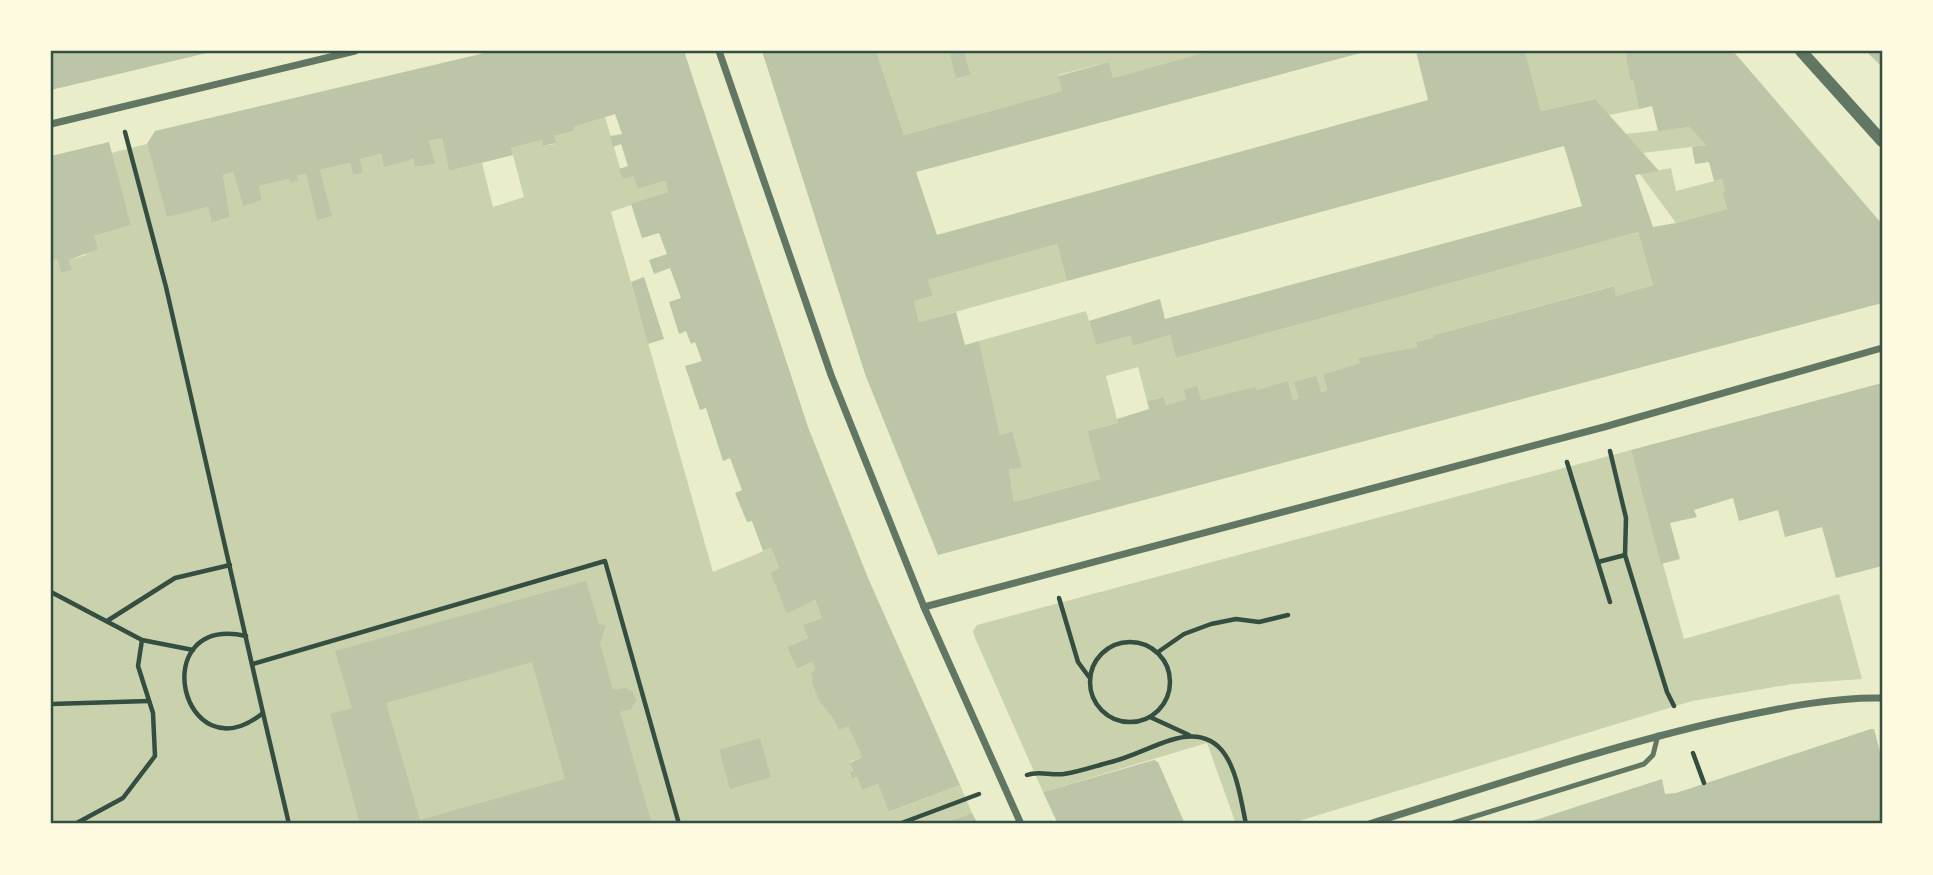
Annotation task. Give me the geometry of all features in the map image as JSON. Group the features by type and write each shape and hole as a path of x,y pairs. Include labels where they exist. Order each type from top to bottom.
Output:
{"street":[{"path":"51,124 355,51"},
{"path":"719,51 831,376 924,607 1021,824"},
{"path":"1801,51 1882,141"},
{"path":"924,607 1604,427 1882,348"},
{"path":"1369,824 1658,735 1788,706 1847,698 1882,698"}],"lane":[{"path":"1450,824 1644,764 1653,755 1658,735"}],"path":[{"path":"120,107 166,287 289,824"},
{"path":"1604,427 1626,518 1625,555 1667,692 1685,729"},
{"path":"1559,438 1610,602"},
{"path":"1598,562 1625,555"},
{"path":"253,664 605,561 679,824"},
{"path":"107,622 175,578 230,565"},
{"path":"1051,574 1078,662 1090,678"},
{"path":"51,592 142,640 194,650"},
{"path":"1158,652 1185,634 1211,624 1236,619 1259,622 1288,615"},
{"path":"246,636 232,633 204,640 186,663 184,691 189,705 198,715 210,723 224,727 239,727 252,722 263,713"},
{"path":"75,824 123,797 155,756 153,713 138,666 142,640"},
{"path":"1122,642 1148,645 1158,652 1166,662 1170,674 1170,687 1160,710 1138,722 1113,719 1102,712 1090,690 1093,665 1100,654 1122,642"},
{"path":"51,704 149,701"},
{"path":"1150,717 1189,736"},
{"path":"899,824 1033,772 1061,775 1128,758 1171,740 1189,736 1210,738 1225,752 1237,784 1246,824"}],"green space":[{"path":"876,51 949,51 957,79 971,75 964,51 1209,51 1113,78 1109,62 1058,75 1062,91 904,135"},
{"path":"1525,51 1625,51 1639,109 1609,115 1594,99 1541,111"},
{"path":"605,117 623,178 633,176 638,189 665,181 668,192 611,212 713,572 771,548 779,568 770,573 787,612 815,600 822,618 804,625 808,638 787,647 797,669 812,662 815,670 810,673 813,680 811,681 825,708 848,726 862,757 850,762 853,771 849,773 852,779 857,777 862,790 878,784 890,812 960,785 972,813 942,824 51,824 51,261 57,259 61,273 71,270 69,260 86,255 94,236 131,225 111,153 147,144 167,216 208,207 213,223 230,217 223,175 233,172 243,205 262,200 259,186 289,179 290,183 297,181 297,176 306,174 317,219 331,215 320,170 350,163 353,175 363,173 360,159 381,154 384,166 414,159 416,167 434,164 429,141 442,138 449,171 482,163 493,207 524,197 511,148 542,140 544,146 555,144 554,136 574,131 574,127"},
{"path":"1689,127 1706,145 1643,153 1625,134"},
{"path":"1671,168 1676,191 1722,179 1725,191 1722,192 1727,209 1676,223 1640,174"},
{"path":"1638,232 1653,285 1616,296 1613,286 1434,335 1416,342 1417,347 1359,358 1360,363 1323,374 1327,390 1293,400 1288,382 1201,400 1186,399 1166,405 1164,397 1147,401 1138,367 1106,376 1118,423 1087,431 1100,479 1014,502 1009,470 1021,467 1000,435 979,341 1086,311 1096,345 1130,336 1133,346 1170,335 1176,358"},
{"path":"1057,244 1067,281 919,322 914,301 933,296 928,280"},
{"path":"1631,450 1684,639 1839,594 1862,679 1792,684 1692,701 1289,824 1236,824 1207,743 1043,792 973,631 977,625"}],"building":[{"path":"51,51 211,51 211,52 51,90"},
{"path":"493,51 684,51 808,427 868,578 960,785 889,812 878,784 862,790 857,777 852,779 849,772 853,771 850,763 862,757 848,726 839,730 820,702 811,681 813,680 810,673 815,670 812,662 797,669 787,647 808,638 803,625 822,618 815,600 787,613 770,573 779,568 771,548 763,551 752,521 747,522 735,493 742,490 730,458 723,461 706,408 700,410 685,366 702,361 695,342 691,344 686,331 679,334 669,302 681,298 670,268 654,274 649,260 667,254 659,233 642,238 631,204 668,192 665,181 638,189 633,176 623,179 619,169 628,166 621,144 613,147 610,136 622,134 615,114 554,136 556,143 543,146 542,140 511,148 513,155 449,171 442,138 429,141 435,164 415,167 414,159 384,167 381,154 360,159 363,173 353,175 350,163 320,170 332,216 317,220 306,174 297,176 298,181 290,183 289,179 259,186 262,200 243,206 233,172 223,175 230,217 212,223 208,207 167,217 147,144 155,131"},
{"path":"762,51 876,51 904,135 1062,91 1058,76 1109,62 1113,78 1209,51 1368,51 916,172 937,235 1428,100 1416,51 1525,51 1541,111 1595,99 1659,171 1635,175 1653,227 1727,209 1722,192 1725,191 1722,179 1714,181 1709,162 1695,164 1692,147 1706,145 1689,127 1658,131 1652,106 1639,109 1625,51 1733,51 1882,224 1882,303 938,555 865,374","holes":["1564,146 1582,206 1165,319 1160,299 1089,321 1096,345 1130,336 1133,346 1170,335 1176,358 1638,232 1653,285 1616,296 1614,286 1434,335 1416,342 1417,347 1358,358 1360,363 1323,374 1327,390 1321,392 1316,376 1294,382 1299,398 1293,400 1288,381 1257,390 1256,387 1201,400 1197,386 1184,390 1186,399 1166,405 1164,397 1147,401 1149,409 1117,419 1118,423 1087,431 1100,479 1014,502 1009,470 1022,467 1012,432 1000,435 979,341 965,345 956,312 919,322 914,301 933,296 928,280 1057,244 1067,281"]},
{"path":"949,51 964,51 971,75 956,79"},
{"path":"1866,51 1882,51 1882,67"},
{"path":"109,142 131,225 94,236 98,249 69,260 72,270 61,273 57,259 51,261 51,156"},
{"path":"644,277 664,339 648,344 631,282"},
{"path":"1882,383 1882,566 1836,578 1822,527 1785,537 1778,510 1739,521 1733,498 1694,510 1697,517 1670,523 1680,559 1661,564 1631,450"},
{"path":"586,581 599,624 606,625 600,643 613,690 625,688 633,692 636,701 631,709 620,712 652,824 360,824 330,714 352,708 335,651","holes":["532,662 565,779 420,820 386,703"]},
{"path":"1874,729 1882,760 1882,824 1523,824 1662,779 1665,794 1676,793"},
{"path":"760,738 771,777 730,789 719,750"},
{"path":"1154,760 1158,762 1185,824 1058,824 1043,792"},
{"path":"972,813 978,824 942,824"}]}
